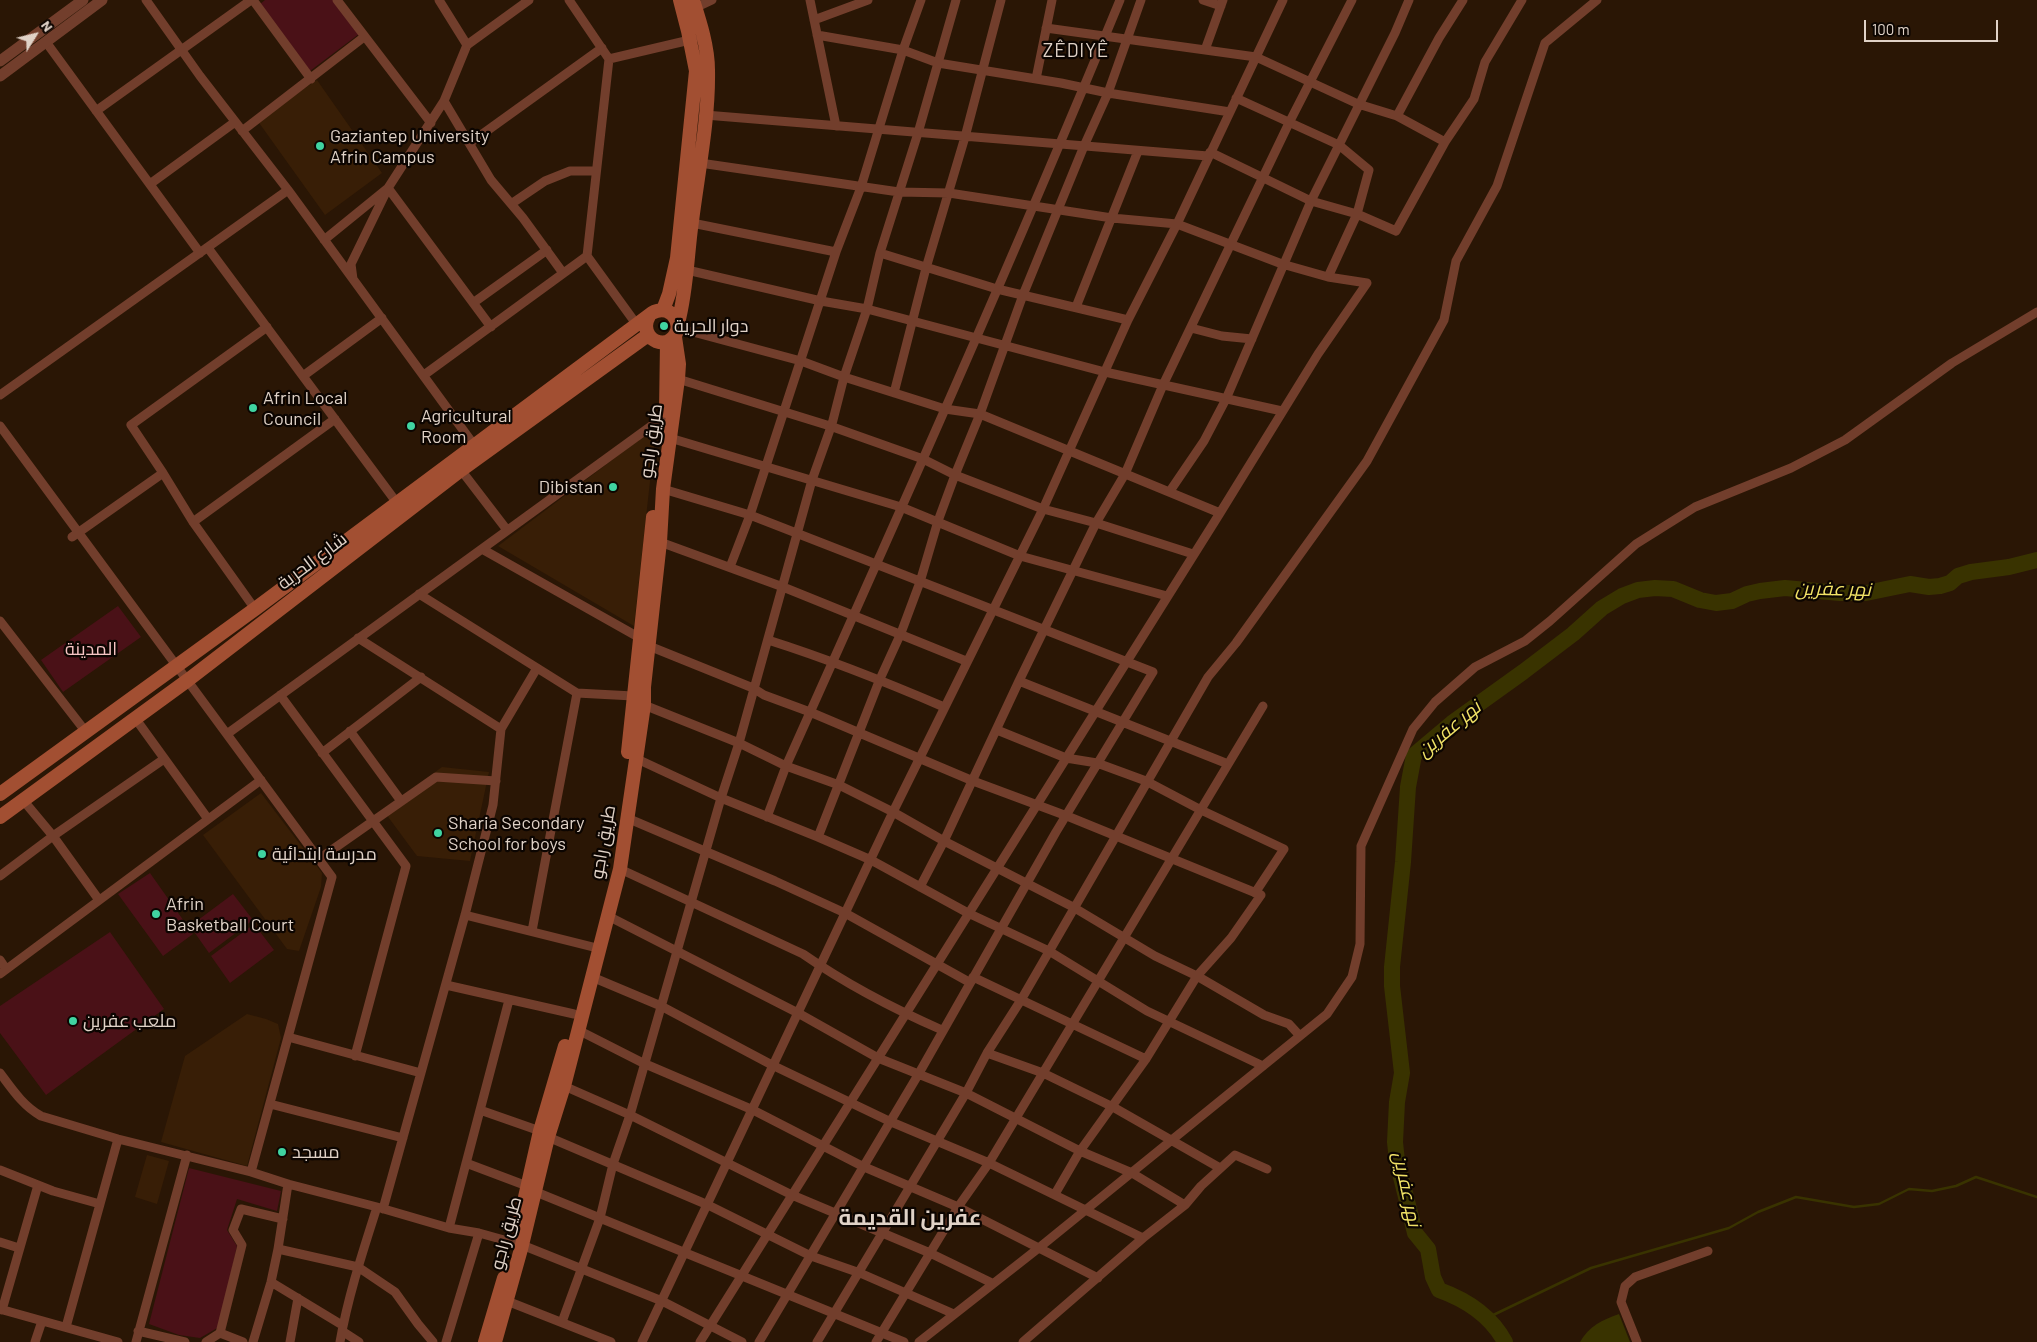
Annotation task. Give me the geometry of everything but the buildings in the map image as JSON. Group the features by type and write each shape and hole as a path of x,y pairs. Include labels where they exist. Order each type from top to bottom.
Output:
{"main road":[{"name":"طريق راجو","path":"495,1342 507,1301 518,1244 544,1134 615,856 639,701 644,687 645,642 665,416 674,332 684,301 688,270 708,69 680,0"},
{"name":"طريق راجو","path":"663,310 669,294 677,258 683,207 696,71 694,4"},
{"path":"663,310 673,314 674,332 658,342 648,336 646,325 649,316 655,311 663,310"},
{"name":"شارع الحرية","path":"0,794 255,609 396,503 461,470 523,417 649,316"},
{"name":"طريق راجو","path":"645,642 660,542 663,489 678,379 679,364 674,332"},
{"name":"شارع الحرية","path":"0,816 188,680 431,486 474,445 523,417 648,336"},
{"name":"طريق راجو","path":"544,1134 564,1086 620,869 635,758 639,701"},
{"name":"طريق راجو","path":"485,1342 518,1244"}],"street":[{"path":"0,61 83,0"},
{"path":"0,76 102,0"},
{"path":"146,0 181,50 288,190 474,445"},
{"path":"96,111 252,0 310,79"},
{"path":"338,0 364,38 431,123"},
{"path":"439,0 467,45"},
{"path":"353,279 352,264 388,188 444,101 467,45 529,0"},
{"path":"569,0 609,59 587,256 637,325"},
{"path":"694,4 712,0"},
{"path":"810,0 836,126"},
{"path":"814,20 868,0"},
{"path":"730,567 750,515 836,252 861,187 877,130 921,0"},
{"path":"562,1322 600,1218 613,1164 630,1115 643,1064 739,742 812,480 867,309 880,254 918,133 956,0"},
{"path":"894,393 926,268 965,136 1001,0"},
{"path":"1036,79 1052,0"},
{"path":"767,817 786,766 976,338 1120,0"},
{"path":"818,837 880,679 900,634 920,582 938,522 955,475 980,414 1024,294 1084,146 1108,94 1141,0"},
{"path":"1203,0 1222,3 1205,50"},
{"path":"642,1342 753,1110 772,1065 821,966 844,913 966,661 1043,509 1128,320 1177,224 1283,0"},
{"path":"920,886 944,841 1096,522 1125,474 1163,385 1352,0"},
{"path":"1170,491 1204,440 1226,399 1310,202 1395,33 1409,0"},
{"path":"1397,116 1463,0"},
{"path":"704,115 1138,151 1209,154 1264,178 1310,202 1356,214 1396,231 1445,142 1474,99 1485,62 1522,0"},
{"path":"817,1342 966,1093 987,1053 1021,1000 1073,907 1208,677 1236,643 1367,461 1444,320 1456,261 1497,186 1545,43 1597,0"},
{"path":"1046,28 1256,57 1358,104 1397,116 1445,142"},
{"path":"817,35 903,50 938,63 1084,87 1108,94 1230,112"},
{"path":"242,131 364,38"},
{"path":"609,59 696,39"},
{"path":"46,42 150,184 266,327 396,503"},
{"path":"470,143 602,48"},
{"path":"1236,98 1339,146 1369,170 1356,214 1328,277"},
{"path":"444,101 491,180 563,273"},
{"path":"150,184 235,122"},
{"path":"1076,307 1138,151"},
{"path":"700,163 899,192 949,193 1112,218 1177,224 1282,264 1328,277 1367,283 1318,354 1282,411 700,1342"},
{"path":"511,204 545,181 570,171 596,170"},
{"path":"324,240 388,188"},
{"path":"388,188 490,327"},
{"path":"0,395 288,190"},
{"path":"692,223 836,252"},
{"path":"473,303 547,250"},
{"path":"880,254 997,289 1128,320"},
{"path":"424,375 587,256"},
{"path":"688,270 821,301 867,309 1105,372 1282,411"},
{"path":"919,1342 1040,1247 1327,1014 1352,977 1360,944 1361,846 1413,729 1435,702 1475,667 1525,641 1636,544 1695,507 1791,468 1845,440 1952,363 2037,312"},
{"path":"302,376 382,318"},
{"path":"255,609 193,522 164,473 131,425 266,327"},
{"path":"1191,328 1222,336 1252,339"},
{"path":"674,332 801,361 844,377 945,409 980,414 1068,452 1170,491 1220,513"},
{"path":"678,379 784,410 923,459 955,475 1043,509 1096,522 1193,554"},
{"path":"227,734 665,416"},
{"path":"193,522 335,419"},
{"path":"0,426 75,534 188,680 332,876 251,1172"},
{"path":"670,438 901,507 1020,556 1166,596"},
{"path":"461,470 507,530"},
{"path":"75,534 164,473"},
{"path":"663,489 750,515 1153,672 1026,884 918,1075 862,1166 759,1342"},
{"path":"660,542 783,587 966,661"},
{"path":"482,549 645,642 753,688 764,695 1261,896 1231,938 1197,976 1146,1059 1080,1151 1055,1194"},
{"path":"419,594 577,694 639,701 739,742 786,766 839,785 1073,907 1155,956 1197,976 1264,1015 1289,1024 1300,1036"},
{"path":"0,621 86,732"},
{"path":"358,638 501,729"},
{"path":"768,640 833,661 944,707"},
{"path":"340,1342 358,1267 403,1138 465,915 493,805 501,729 536,668"},
{"path":"322,753 421,677"},
{"path":"1019,681 1228,764"},
{"path":"532,931 577,694"},
{"path":"280,695 406,866 355,1056"},
{"path":"876,1342 958,1207 989,1163 1044,1073 1263,706"},
{"path":"135,718 208,819"},
{"path":"997,730 1066,758 1098,763 1146,781 1201,810 1284,849 1255,893"},
{"path":"350,731 401,801"},
{"path":"635,758 721,798 871,860 968,913 1049,951 1147,1011 1263,1066"},
{"path":"0,876 53,836 164,759"},
{"path":"319,859 436,777 496,781"},
{"path":"0,960 3,972 261,780"},
{"path":"23,800 53,836 99,900"},
{"path":"627,818 844,913 936,965 1021,1000 1146,1059"},
{"path":"620,869 803,954 906,1014 942,1030"},
{"path":"465,915 593,947"},
{"path":"608,916 678,950 798,1013 878,1058 966,1093 1080,1151 1132,1173 1185,1205"},
{"path":"592,976 661,1006 772,1065 889,1121 989,1163 1143,1238"},
{"path":"446,985 574,1014"},
{"path":"449,1228 509,1000"},
{"path":"578,1030 643,1064 753,1110 862,1166 958,1207 1098,1278"},
{"path":"288,1037 421,1073"},
{"path":"987,1053 1044,1073 1112,1106 1220,1168"},
{"path":"0,1073 23,1103 32,1111 42,1116 118,1139 187,1155 449,1228 479,1233 518,1244 662,1301 742,1342"},
{"path":"564,1086 630,1115 792,1195 834,1214 884,1232 992,1283"},
{"path":"270,1104 403,1138"},
{"path":"480,1110 544,1134 708,1205 811,1256 860,1272 954,1314"},
{"path":"66,1326 118,1139"},
{"path":"136,1342 187,1155"},
{"path":"1023,1342 1143,1238 1185,1205 1235,1155 1267,1169"},
{"path":"466,1163 787,1294 833,1315 904,1342"},
{"path":"0,1170 38,1185 100,1204"},
{"path":"253,1342 271,1282 288,1184"},
{"path":"38,1185 1,1310 66,1326 118,1342"},
{"path":"206,1342 220,1333 242,1246 234,1230 241,1209 283,1219"},
{"path":"446,1342 479,1233"},
{"path":"0,1242 19,1248"},
{"path":"278,1249 358,1267 395,1292 433,1342"},
{"path":"1637,1342 1621,1302 1625,1286 1635,1277 1708,1251"},
{"path":"271,1282 298,1298 359,1342"},
{"path":"290,1342 298,1298"},
{"path":"507,1301 610,1342"},
{"path":"35,1342 42,1321"},
{"path":"138,1331 185,1342"},
{"path":"80,1342 83,1332"},
{"path":"220,1333 243,1342"}],"shaded area":[{"name":"Gaziantep University Afrin Campus","path":"317,80 382,173 325,215 257,120"},
{"name":"Dibistan","path":"656,427 634,626 498,546"},
{"name":"Sharia Secondary School for boys","path":"442,767 489,772 470,861 417,856 383,810"},
{"name":"مدرسة ابتدائية","path":"261,793 322,873 321,887 299,951 287,949 203,835"},
{"path":"247,1014 278,1024 281,1038 247,1166 161,1142 185,1056"},
{"path":"147,1155 169,1161 157,1204 135,1197"},
{"path":"1619,1314 1630,1342 1580,1342 1596,1324"}],"green space":[{"path":"265,0 339,0 363,31 310,71 259,5"},
{"name":"المدينة","path":"118,606 141,637 63,692 41,660"},
{"name":"Afrin Basketball Court","path":"150,873 193,934 163,956 118,894"},
{"path":"233,894 253,920 209,953 190,926"},
{"path":"254,924 274,950 230,983 211,956"},
{"name":"ملعب عفرين","path":"110,932 164,1009 46,1095 0,1033 0,1006"},
{"path":"189,1168 281,1191 277,1211 237,1199 227,1230 237,1246 219,1327 200,1338 179,1335 149,1324"}],"waterway":[{"name":"نهر عفرين","path":"1505,1342 1493,1324 1477,1310 1439,1290 1433,1277 1428,1249 1415,1233 1397,1161 1395,1142 1397,1102 1402,1073 1392,986 1392,967 1403,862 1408,787 1414,755 1452,723 1573,634 1602,608 1622,596 1638,590 1655,588 1673,589 1700,600 1716,603 1732,601 1747,594 1760,591 1785,588 1840,593 1866,593 1910,584 1929,587 1940,586 1950,583 1958,576 1971,572 2009,567 2037,560"},
{"path":"1487,1318 1591,1268 1729,1228 1758,1212 1796,1197 1854,1207 1879,1204 1909,1189 1932,1191 1956,1186 1976,1177 2037,1197"}],"place":[{"name":"Gaziantep University Afrin Campus","path":"320,146"},
{"name":"دوار الحرية","path":"664,326"},
{"name":"Afrin Local Council","path":"253,408"},
{"name":"Agricultural Room","path":"411,426"},
{"name":"Dibistan","path":"613,487"},
{"name":"Sharia Secondary School for boys","path":"438,833"},
{"name":"مدرسة ابتدائية","path":"262,854"},
{"name":"Afrin Basketball Court","path":"156,914"},
{"name":"ملعب عفرين","path":"73,1021"},
{"name":"مسجد","path":"282,1152"}],"district":[{"name":"ZÊDIYÊ","path":"1076,51"},
{"name":"عفرين القديمة","path":"910,1218"}]}
